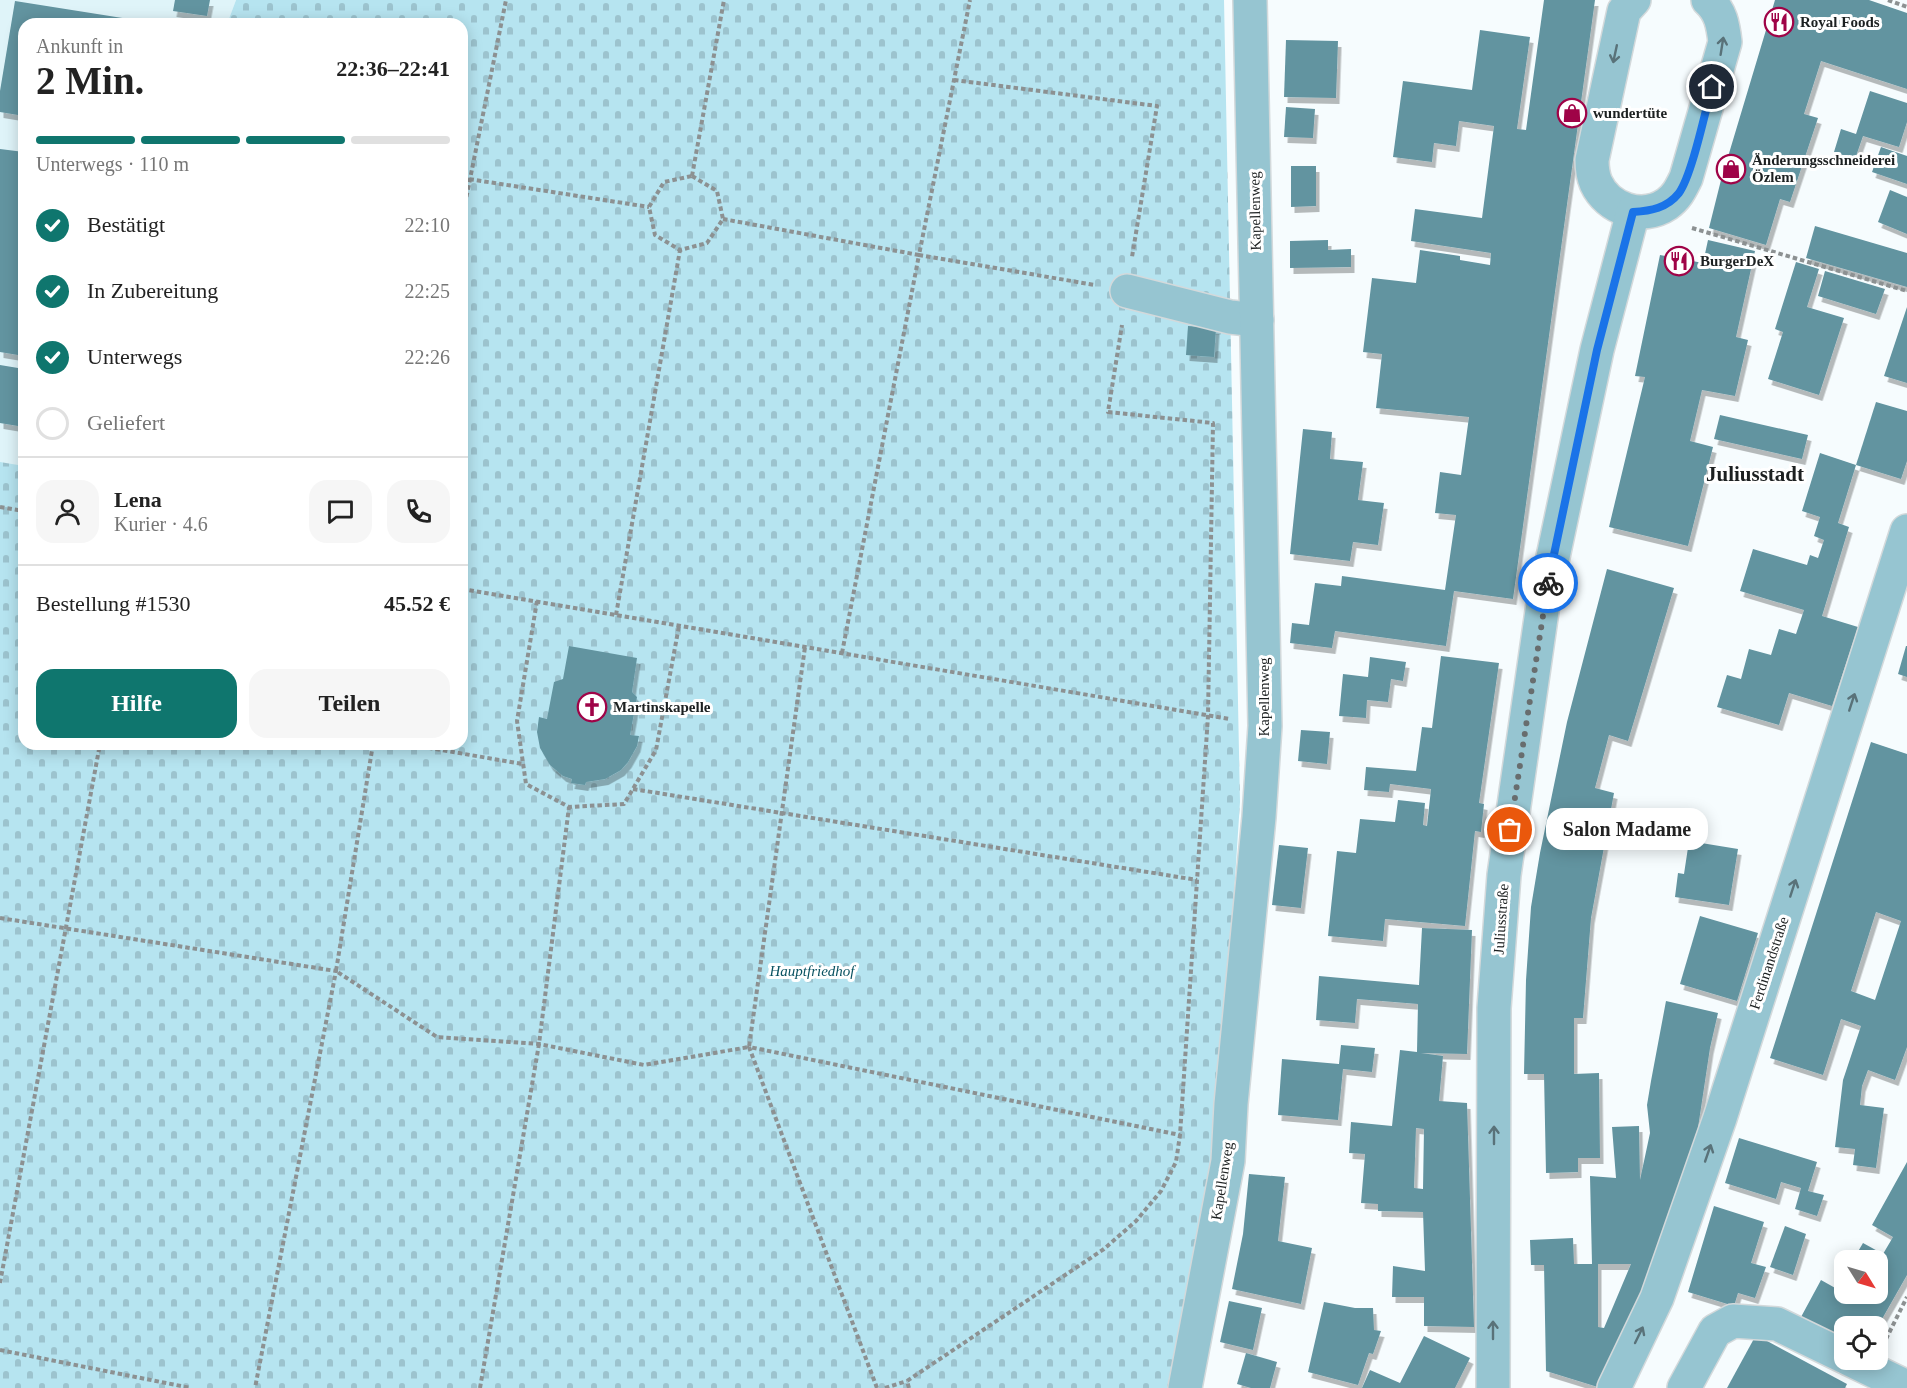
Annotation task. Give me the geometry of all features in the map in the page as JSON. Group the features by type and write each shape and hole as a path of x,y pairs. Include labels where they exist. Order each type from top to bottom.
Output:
{"street":[{"name":"Kapellenweg","path":"1185,1388 1228,1161 1231,1104 1259,817 1265,726 1250,0"},
{"path":"1634,0 1624,11 1592,160 1594,181 1603,195 1620,208 1633,212 1649,211 1667,204 1679,193 1686,178 1725,42 1723,23 1716,8 1707,0"},
{"name":"Juliusstraße","path":"1493,1388 1494,1008 1504,875 1543,604 1597,350 1633,212"},
{"path":"1127,291 1230,316 1257,320"},
{"name":"Ferdinandstraße","path":"1614,1388 1658,1298 1720,1118 1907,531"},
{"path":"1684,1388 1715,1331 1733,1322 1778,1323 1834,1351"},
{"path":"1872,1370 1907,1387"}],"path":[{"path":"468,185 506,0"},
{"path":"693,176 724,0"},
{"path":"842,653 970,0"},
{"path":"1888,0 1907,7"},
{"path":"885,1388 907,1380 1104,1249 1136,1221 1161,1191 1176,1162 1180,1135 1208,716 1213,423 1108,412 1157,106 954,80"},
{"path":"693,176 717,191 723,219 707,243 680,250 655,235 649,207 664,182 693,176"},
{"path":"469,179 649,207"},
{"path":"723,219 1127,291"},
{"path":"1684,226 1907,291"},
{"path":"616,615 680,250"},
{"path":"0,507 18,510"},
{"path":"468,590 1265,726"},
{"path":"537,601 517,721 526,784 569,807 624,804 656,750 679,626"},
{"path":"806,647 748,1047 877,1388"},
{"path":"0,1283 99,750"},
{"path":"255,1388 336,971 372,750"},
{"path":"441,750 523,764"},
{"path":"633,789 1197,880"},
{"path":"480,1388 539,1044 569,807"},
{"path":"0,918 336,971 437,1037 539,1044 644,1065 748,1047 1180,1135"},
{"path":"1888,1334 1907,1297"},
{"path":"0,1350 190,1388"},
{"path":"907,1380 909,1388"}],"shaded area":[{"path":"0,0 236,0 229,18 18,18 18,466 0,463"}],"green space":[{"name":"Hauptfriedhof","path":"236,0 1224,0 1240,802 1217,1156 1173,1388 0,1388 0,462 18,465 18,750 468,750 468,18 229,18"}],"building":[{"path":"175,0 210,0 207,16 173,11"},
{"path":"1544,0 1595,0 1513,599 1454,591 1446,646 1335,631 1332,648 1290,643 1292,623 1309,625 1315,583 1341,586 1342,576 1445,590 1456,515 1435,513 1440,472 1461,475 1469,417 1376,408 1382,354 1363,352 1372,278 1416,283 1420,250 1460,256 1460,260 1490,265 1491,253 1411,241 1415,209 1482,218 1494,126 1459,121 1456,146 1434,143 1432,162 1393,157 1403,81 1472,90 1480,30 1530,37 1517,129 1526,130"},
{"path":"1775,0 1869,0 1907,13 1907,89 1821,61 1804,114 1818,118 1790,202 1780,199 1766,245 1709,228 1721,180"},
{"path":"15,1 122,18 18,18 18,115 0,112 0,91"},
{"path":"1286,40 1338,41 1336,98 1284,97"},
{"path":"1870,91 1907,103 1907,122 1899,147 1863,136 1855,159 1834,152 1841,129 1856,134"},
{"path":"1286,107 1315,109 1313,138 1284,137"},
{"path":"1881,147 1907,156 1907,184 1872,172"},
{"path":"0,149 18,151 18,355 0,352"},
{"path":"1291,166 1316,166 1316,206 1291,207"},
{"path":"1890,190 1907,197 1907,234 1878,222"},
{"path":"1815,226 1907,253 1907,287 1806,258"},
{"path":"1328,240 1328,250 1351,249 1351,267 1290,268 1290,241"},
{"path":"1708,240 1755,251 1736,337 1748,340 1735,396 1702,390 1690,441 1713,447 1688,546 1609,527 1645,377 1635,376 1660,255 1703,263"},
{"path":"1796,262 1819,269 1807,307 1844,318 1819,395 1768,379 1783,332 1775,329"},
{"path":"1825,271 1885,289 1876,314 1818,296"},
{"path":"1907,307 1907,383 1884,376"},
{"path":"1188,326 1216,328 1214,357 1186,355"},
{"path":"0,365 18,368 18,426 0,423"},
{"path":"1876,402 1907,411 1907,461 1901,479 1856,465"},
{"path":"1720,415 1808,435 1802,459 1714,439"},
{"path":"1303,429 1332,432 1330,459 1363,462 1358,500 1384,503 1378,545 1353,542 1350,561 1290,554"},
{"path":"1820,453 1856,465 1838,523 1849,527 1822,616 1858,627 1832,706 1789,693 1779,725 1717,707 1727,675 1741,679 1749,649 1771,655 1779,629 1796,634 1804,610 1740,591 1753,549 1807,565 1810,555 1818,558 1824,540 1814,536 1820,517 1802,511"},
{"path":"1607,569 1674,588 1628,741 1609,735 1595,788 1614,793 1591,918 1583,1018 1574,1018 1574,1074 1599,1073 1600,1158 1578,1158 1578,1172 1546,1173 1544,1074 1524,1074 1526,980 1531,907 1567,722"},
{"name":"Martinskapelle","path":"569,646 637,658 632,692 637,697 630,735 639,736 637,746 621,770 605,779 586,782 585,785 571,783 572,779 563,776 550,765 540,748 537,732 539,717 547,719 554,682 563,679"},
{"path":"1907,646 1907,677 1898,674"},
{"path":"1441,656 1499,663 1479,803 1484,804 1481,832 1475,831 1465,926 1385,919 1383,941 1328,936 1337,851 1356,853 1360,819 1395,822 1398,800 1425,803 1423,825 1427,826 1431,789 1390,784 1389,792 1364,790 1366,767 1416,771 1422,727 1432,728"},
{"path":"1370,657 1406,662 1403,681 1391,679 1388,702 1367,700 1366,718 1339,716 1343,674 1368,677"},
{"path":"1301,730 1330,732 1327,764 1298,761"},
{"path":"1871,742 1907,754 1907,1047 1895,1080 1868,1070 1862,1086 1860,1105 1884,1108 1876,1168 1853,1165 1855,1149 1835,1147 1843,1080 1861,1026 1841,1019 1823,1075 1770,1058","holes":["1876,912 1901,921 1875,1000 1851,991"]},
{"path":"1689,841 1738,849 1729,905 1675,897 1678,873 1684,874"},
{"path":"1279,845 1308,848 1301,908 1272,905"},
{"path":"1700,916 1758,933 1737,1001 1680,984"},
{"path":"1422,928 1472,930 1467,1054 1421,1053 1443,1056 1439,1101 1467,1103 1474,1327 1424,1326 1424,1297 1392,1297 1393,1266 1425,1271 1423,1212 1378,1211 1378,1204 1361,1203 1365,1154 1349,1153 1351,1122 1392,1126 1400,1050 1417,1052 1418,1004 1357,999 1355,1023 1316,1020 1319,976 1419,985","holes":["1416,1128 1424,1129 1423,1189 1414,1188"]},
{"path":"1666,1001 1718,1013 1710,1048 1696,1141 1649,1295 1601,1388 1546,1371 1544,1265 1531,1265 1530,1240 1573,1238 1574,1264 1592,1264 1590,1176 1616,1178 1612,1127 1639,1126 1640,1180 1650,1133 1647,1105","holes":["1598,1264 1631,1264 1604,1328 1598,1327"]},
{"path":"1341,1045 1375,1048 1372,1072 1343,1069 1338,1120 1278,1115 1282,1059 1339,1064"},
{"path":"1739,1138 1817,1162 1808,1191 1824,1195 1817,1216 1795,1209 1801,1188 1781,1182 1776,1199 1725,1183"},
{"path":"1907,1162 1907,1275 1884,1316 1834,1316 1834,1336 1801,1317 1821,1280 1834,1287 1834,1304 1888,1304 1888,1250 1885,1250 1893,1237 1872,1225"},
{"path":"1249,1174 1285,1177 1278,1241 1312,1248 1301,1304 1232,1289 1243,1234"},
{"path":"1714,1206 1764,1222 1751,1263 1766,1267 1755,1298 1738,1293 1734,1306 1688,1292"},
{"path":"1785,1226 1806,1234 1793,1275 1770,1267"},
{"path":"1863,1243 1876,1250 1859,1250"},
{"path":"1229,1301 1262,1308 1253,1350 1220,1342"},
{"path":"1324,1302 1355,1308 1373,1308 1374,1330 1381,1331 1373,1354 1369,1353 1358,1385 1308,1372"},
{"path":"1756,1335 1847,1384 1845,1388 1727,1388"},
{"path":"1424,1336 1470,1358 1455,1388 1362,1388 1370,1370 1400,1383"},
{"path":"1246,1353 1277,1362 1270,1388 1251,1388 1237,1384"}],"way so far":[{"path":"1510,830 1548,583"}],"place":[{"name":"Royal Foods","path":"1779,22"},
{"name":"wundertüte","path":"1572,113"},
{"name":"Änderungsschneiderei Özlem","path":"1731,169"},
{"name":"BurgerDeX","path":"1679,261"},
{"name":"Martinskapelle","path":"592,707"},
{"name":"Salon Madame","path":"1510,830"}],"district":[{"name":"Juliusstadt","path":"1755,474"}],"route":[{"path":"1548,583 1597,350 1633,212 1649,211 1667,204 1679,193 1686,178 1712,87"}]}
